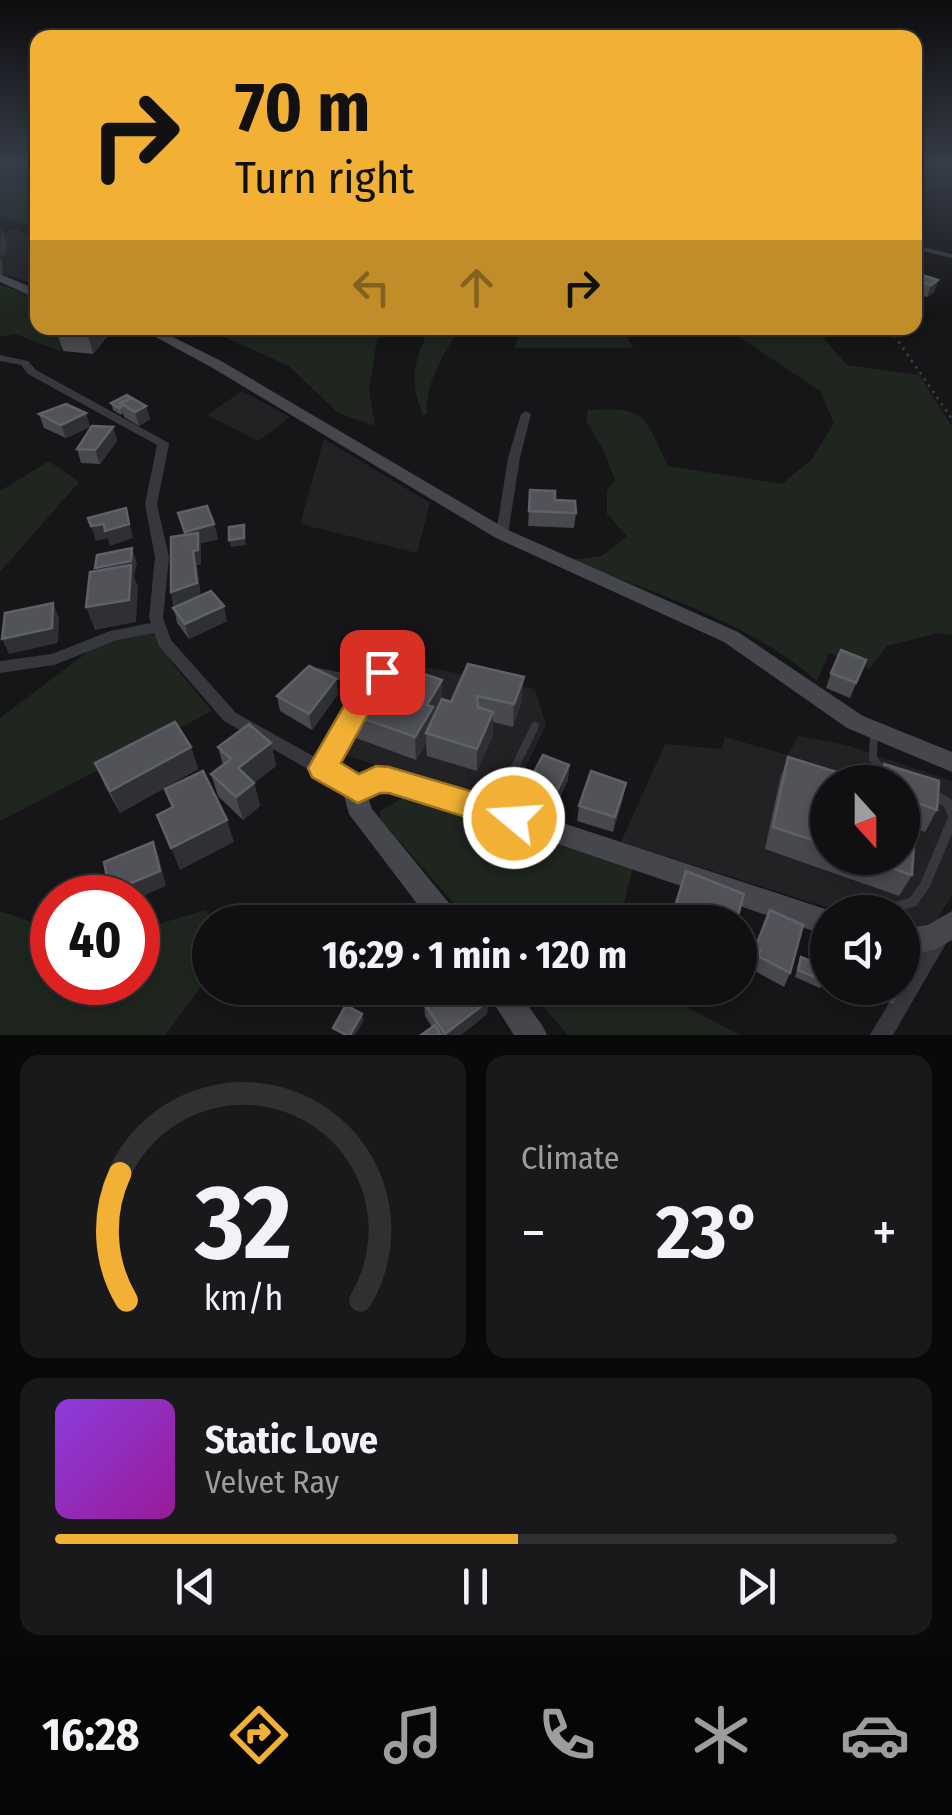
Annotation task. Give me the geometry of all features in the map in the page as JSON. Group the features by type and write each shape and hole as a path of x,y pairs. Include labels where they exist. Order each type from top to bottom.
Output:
{"street":[{"path":"922,249 952,256"},
{"path":"0,278 30,291"},
{"path":"160,335 216,364 502,534 731,637 824,703 874,732 952,762"},
{"path":"0,358 24,363 32,372 163,444 151,504 162,557 156,626 177,660 230,717 358,790"},
{"path":"502,534 514,458 526,414"},
{"path":"0,668 71,654 115,635 156,626"},
{"path":"433,905 366,823 356,800 358,790 376,779 494,811 810,917"},
{"path":"920,941 947,928"},
{"path":"881,1035 924,957 947,928"},
{"path":"510,1005 532,1035"}],"lane":[{"path":"0,261 0,278"},
{"path":"316,672 371,683"},
{"path":"362,698 382,672 398,676"},
{"path":"323,768 353,712"},
{"path":"494,811 535,726"},
{"path":"872,765 874,732"},
{"path":"920,790 948,803 952,813"},
{"path":"919,895 952,821"}],"path":[{"path":"894,335 952,419"}],"shaded area":[{"path":"30,213 30,226 0,216"},
{"path":"14,228 30,236 30,283 0,273 0,235"},
{"path":"0,285 30,295 30,335 65,335 60,351 15,334 0,337"},
{"path":"220,335 385,335 377,340 369,389 375,426 338,413 289,366"},
{"path":"426,335 456,335 437,369 429,391 427,414 423,415 415,380"},
{"path":"626,335 633,348 514,348 519,336"},
{"path":"736,335 821,335 847,365 919,375 952,426 952,635 938,633 887,646 869,669 829,653 817,681 730,625 569,560 602,556 627,536 607,514 607,491 615,481 605,453 586,421 588,410 622,410 641,418 668,466 782,484 812,459 834,423 820,391"},
{"path":"242,391 290,417 258,441 207,415"},
{"path":"324,439 430,503 417,553 300,524"},
{"path":"49,461 79,482 0,572 0,491"},
{"path":"152,631 174,666 212,711 0,821 0,718 89,651 104,643"},
{"path":"380,658 535,689 546,725 506,807 327,749"},
{"path":"799,736 846,745 905,765 810,765 810,875 920,875 920,770 952,781 952,895 933,927 920,928 920,895 810,895 810,902 621,842 665,744 721,749 725,737 787,755"},
{"path":"403,798 527,831 633,868 623,905 455,905 380,819 380,811"},
{"path":"0,911 30,921 30,1005 160,1005 160,924 192,914 192,999 165,1035 0,1035"},
{"path":"542,1005 683,1005 740,1035 568,1035"}],"building":[{"path":"922,275 938,280 931,285 922,282"},
{"path":"127,395 132,398 120,403 119,408 111,403"},
{"path":"132,398 146,406 135,412 120,403"},
{"path":"66,404 86,413 61,425 39,414"},
{"path":"92,426 113,427 95,450 77,449"},
{"path":"530,490 555,491 555,500 575,501 576,513 529,511"},
{"path":"207,506 214,524 185,532 178,513"},
{"path":"126,508 129,524 105,531 104,524 91,526 88,518"},
{"path":"244,525 244,538 229,540 229,527"},
{"path":"198,533 198,550 193,551 197,583 171,592 171,537"},
{"path":"132,548 131,561 95,568 97,555"},
{"path":"131,565 129,600 86,607 90,572"},
{"path":"211,591 224,606 185,624 173,608"},
{"path":"53,603 52,628 2,639 5,613"},
{"path":"841,650 866,660 856,683 831,673"},
{"path":"388,662 442,680 427,705 433,707 415,737 345,712"},
{"path":"468,664 524,677 514,704 477,696 478,707 493,712 477,749 426,733 442,699 451,702"},
{"path":"309,666 336,679 309,714 277,696"},
{"path":"175,722 191,747 110,791 95,763"},
{"path":"249,724 271,743 238,768 254,783 236,797 211,774 231,759 218,747"},
{"path":"543,755 569,765 556,793 536,785 538,781 531,778"},
{"path":"788,757 814,765 810,765 810,839 773,827"},
{"path":"203,771 227,820 171,848 157,815 173,807 165,789"},
{"path":"591,771 626,783 615,817 579,806"},
{"path":"920,775 939,781 937,810 920,804"},
{"path":"153,842 160,871 150,875 107,875 104,862"},
{"path":"686,871 744,894 741,905 675,905"},
{"path":"770,910 803,925 790,973 758,956 761,949 757,943"},
{"path":"801,957 810,961 810,975 798,970"},
{"path":"346,1005 362,1014 350,1035 333,1028"},
{"path":"425,1005 483,1005 445,1034"},
{"path":"435,1025 441,1035 421,1035"}],"route":[{"path":"382,672 326,757 323,768 358,790 376,779 389,780 514,818"}]}
